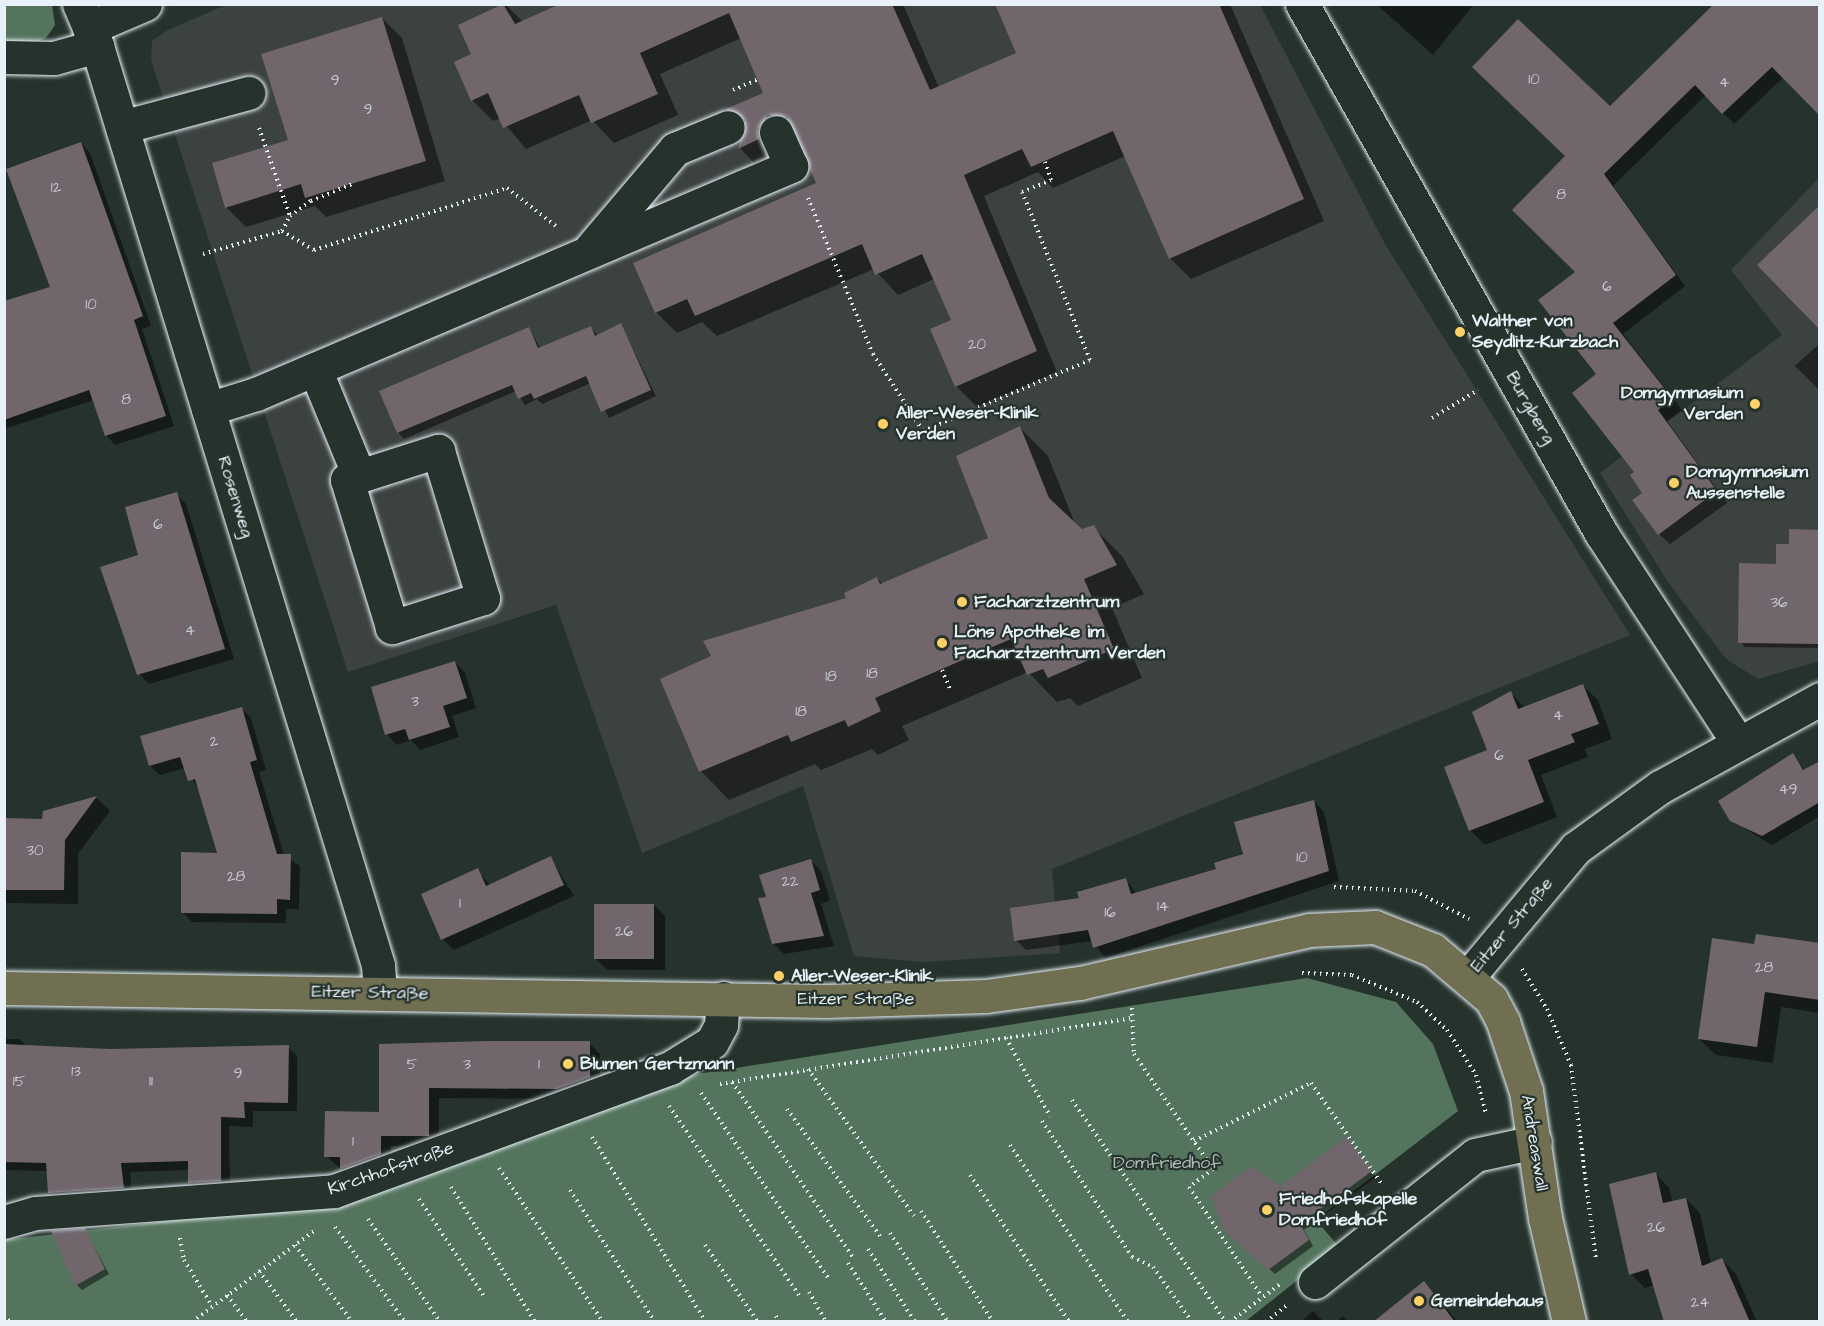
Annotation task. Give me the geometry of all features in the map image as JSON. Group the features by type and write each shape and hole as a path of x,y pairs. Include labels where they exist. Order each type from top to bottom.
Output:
{"main road":[{"name":"Eitzer Straße","path":"4,988 886,1000 1034,992 1341,926 1375,927 1416,939 1468,977"},
{"name":"Andreaswall","path":"1468,977 1491,999 1512,1039 1569,1322"}],"street":[{"path":"4,57 54,58 88,26 145,4"},
{"name":"Burgberg","path":"1302,4 1601,533 1737,741"},
{"name":"Rosenweg","path":"88,26 122,127 378,965 380,993"},
{"path":"122,127 248,93"},
{"path":"587,252 675,149 728,127"},
{"path":"208,409 315,369 790,166 777,132"},
{"path":"315,369 359,476"},
{"path":"438,451 483,598 392,627 347,480 359,476 438,451"},
{"name":"Eitzer Straße","path":"1468,977 1576,848 1644,798 1737,741 1820,699"},
{"name":"Kirchhofstraße","path":"4,1222 36,1213 334,1191 571,1104 694,1055 712,1042 721,1025 723,998"},
{"path":"1315,1282 1475,1155 1534,1142"}],"path":[{"path":"248,93 290,216"},
{"path":"808,200 873,354 923,431 1090,360 1022,192 1051,180 1045,162"},
{"path":"202,254 282,231 290,216 352,184"},
{"path":"282,231 314,250 507,188 559,229"},
{"path":"1432,418 1480,388"},
{"path":"942,670 950,689"},
{"path":"1334,887 1415,891 1475,923"},
{"path":"1296,973 1352,975 1417,1002 1447,1030 1476,1075 1495,1149"},
{"path":"1143,1002 1131,1004 1134,1018 1134,1054 1213,1169 1189,1187 1262,1298"},
{"path":"828,1278 697,1087 1134,1018"},
{"path":"1006,1038 1050,1116"},
{"path":"808,1069 914,1216"},
{"path":"732,1082 854,1259"},
{"path":"1194,1141 1311,1083 1401,1213"},
{"path":"662,1095 801,1298"},
{"path":"1072,1100 1226,1322"},
{"path":"571,1104 706,1322"},
{"path":"787,1109 882,1239"},
{"path":"1042,1121 1132,1257 1154,1267 1192,1322"},
{"path":"1010,1145 1128,1322"},
{"path":"493,1159 603,1322"},
{"path":"970,1174 1069,1322"},
{"path":"444,1177 535,1322"},
{"path":"412,1189 486,1299"},
{"path":"570,1190 655,1322"},
{"path":"177,1204 184,1260 212,1306"},
{"path":"361,1208 440,1322"},
{"path":"921,1211 993,1322"},
{"path":"330,1219 405,1322"},
{"path":"194,1321 321,1226"},
{"path":"890,1233 948,1322"},
{"path":"295,1245 352,1322"},
{"path":"705,1245 758,1322"},
{"path":"868,1249 915,1322"},
{"path":"848,1263 886,1322"},
{"path":"259,1271 297,1322"},
{"path":"808,1292 826,1322"},
{"path":"227,1295 247,1322"},
{"path":"4,1315 10,1322"},
{"path":"776,1316 779,1322"}],"shaded area":[{"name":"Aller-Weser-Klinik Verden","path":"228,4 1260,5 1385,244 1630,635 1052,869 1060,953 923,962 854,956 803,786 642,853 556,605 348,672 151,60 152,41 166,31"},
{"name":"Domgymnasium Verden","path":"1819,178 1819,661 1758,679 1726,659 1668,582 1600,473 1782,335 1731,270"}],"green space":[{"path":"5,5 52,5 55,25 46,38 31,44 5,44"},
{"name":"Domfriedhof","path":"1307,978 1396,1002 1433,1044 1458,1111 1316,1220 1339,1247 1246,1321 5,1321 4,1240 296,1206 698,1074"}],"building":[{"path":"503,4 515,24 560,4 892,4 930,90 1016,53 995,4 1219,4 1304,199 1169,259 1113,131 1031,167 1022,149 964,175 1037,351 955,387 930,329 951,320 922,254 875,275 862,244 695,316 687,299 655,313 633,263 816,183 787,117 768,115 758,129 759,139 738,149 745,120 726,109 763,93 729,13 640,53 658,94 591,123 579,95 503,128 488,93 471,101 454,62 471,54 458,25"},
{"path":"1714,4 1820,4 1820,116 1772,67 1722,114 1695,85 1604,174 1676,275 1613,323 1672,398 1658,410 1717,491 1658,535 1632,500 1642,493 1630,475 1634,472 1572,393 1596,374 1538,300 1575,272 1512,210 1565,156 1472,67 1518,19 1610,106"},
{"path":"382,17 426,161 305,198 301,184 225,208 212,163 288,140 261,54"},
{"path":"81,142 143,316 134,320 166,416 105,436 89,390 4,420 4,301 50,287 6,169"},
{"path":"1820,205 1820,330 1757,265"},
{"path":"621,323 651,390 601,412 586,376 534,399 531,393 518,399 512,385 397,433 379,391 529,327 538,348 591,326 595,336"},
{"name":"Facharztzentrum","path":"1020,426 1049,498 1082,529 1094,525 1117,565 1084,579 1114,649 1048,678 1043,669 1027,675 1011,639 875,698 881,711 848,727 845,720 791,742 788,735 699,772 660,679 711,656 703,641 846,598 844,593 877,577 880,584 988,538 956,456"},
{"path":"177,492 225,649 137,675 100,567 138,555 125,507"},
{"path":"1789,529 1820,530 1820,644 1738,643 1739,563 1776,564 1776,544 1789,544"},
{"path":"455,661 467,698 443,706 450,727 409,740 405,729 385,735 371,687"},
{"path":"1583,684 1599,724 1571,734 1575,742 1528,760 1544,802 1469,831 1444,767 1487,750 1472,712 1511,691 1518,709"},
{"path":"242,707 257,760 250,762 277,854 291,854 290,900 277,899 277,914 181,913 181,852 217,853 195,779 188,781 180,757 149,766 140,736"},
{"path":"1793,753 1803,770 1820,761 1820,802 1762,836 1730,821 1718,801"},
{"path":"97,796 65,840 64,890 4,890 5,818 42,819 43,811"},
{"path":"1314,800 1329,871 1093,948 1088,930 1014,941 1010,908 1079,898 1077,892 1126,878 1131,894 1216,869 1214,863 1243,854 1234,822"},
{"path":"551,856 564,885 441,940 421,894 478,868 486,886"},
{"path":"811,859 820,890 811,893 824,936 772,944 758,898 766,897 759,875"},
{"path":"594,904 654,904 654,959 594,959"},
{"path":"1756,934 1820,943 1820,1000 1765,992 1757,1047 1698,1039 1712,938 1754,944"},
{"path":"590,1041 590,1077 557,1089 429,1088 429,1136 381,1136 381,1154 340,1169 340,1157 324,1157 325,1111 379,1112 379,1044"},
{"path":"4,1044 110,1049 289,1045 288,1103 244,1102 245,1118 221,1117 221,1181 188,1183 188,1161 121,1163 124,1188 48,1193 46,1163 4,1162"},
{"name":"Friedhofskapelle Domfriedhof","path":"1346,1137 1372,1171 1300,1224 1309,1240 1268,1270 1223,1230 1211,1196 1251,1166 1281,1186"},
{"path":"1656,1172 1663,1203 1686,1198 1702,1266 1722,1258 1750,1322 1664,1322 1648,1269 1629,1275 1609,1184"},
{"path":"85,1228 105,1269 75,1286 51,1231"},
{"name":"Gemeindehaus","path":"1424,1281 1455,1322 1373,1322"}],"place":[{"name":"Walther von Seydlitz-Kurzbach","path":"1460,332"},
{"name":"Domgymnasium Verden","path":"1755,404"},
{"name":"Aller-Weser-Klinik Verden","path":"883,424"},
{"name":"Domgymnasium Aussenstelle","path":"1674,483"},
{"name":"Facharztzentrum","path":"962,602"},
{"name":"Löns Apotheke im Facharztzentrum Verden","path":"942,643"},
{"name":"Aller-Weser-Klinik","path":"779,976"},
{"name":"Blumen Gertzmann","path":"568,1064"},
{"name":"Friedhofskapelle Domfriedhof","path":"1267,1210"},
{"name":"Gemeindehaus","path":"1419,1301"}]}
